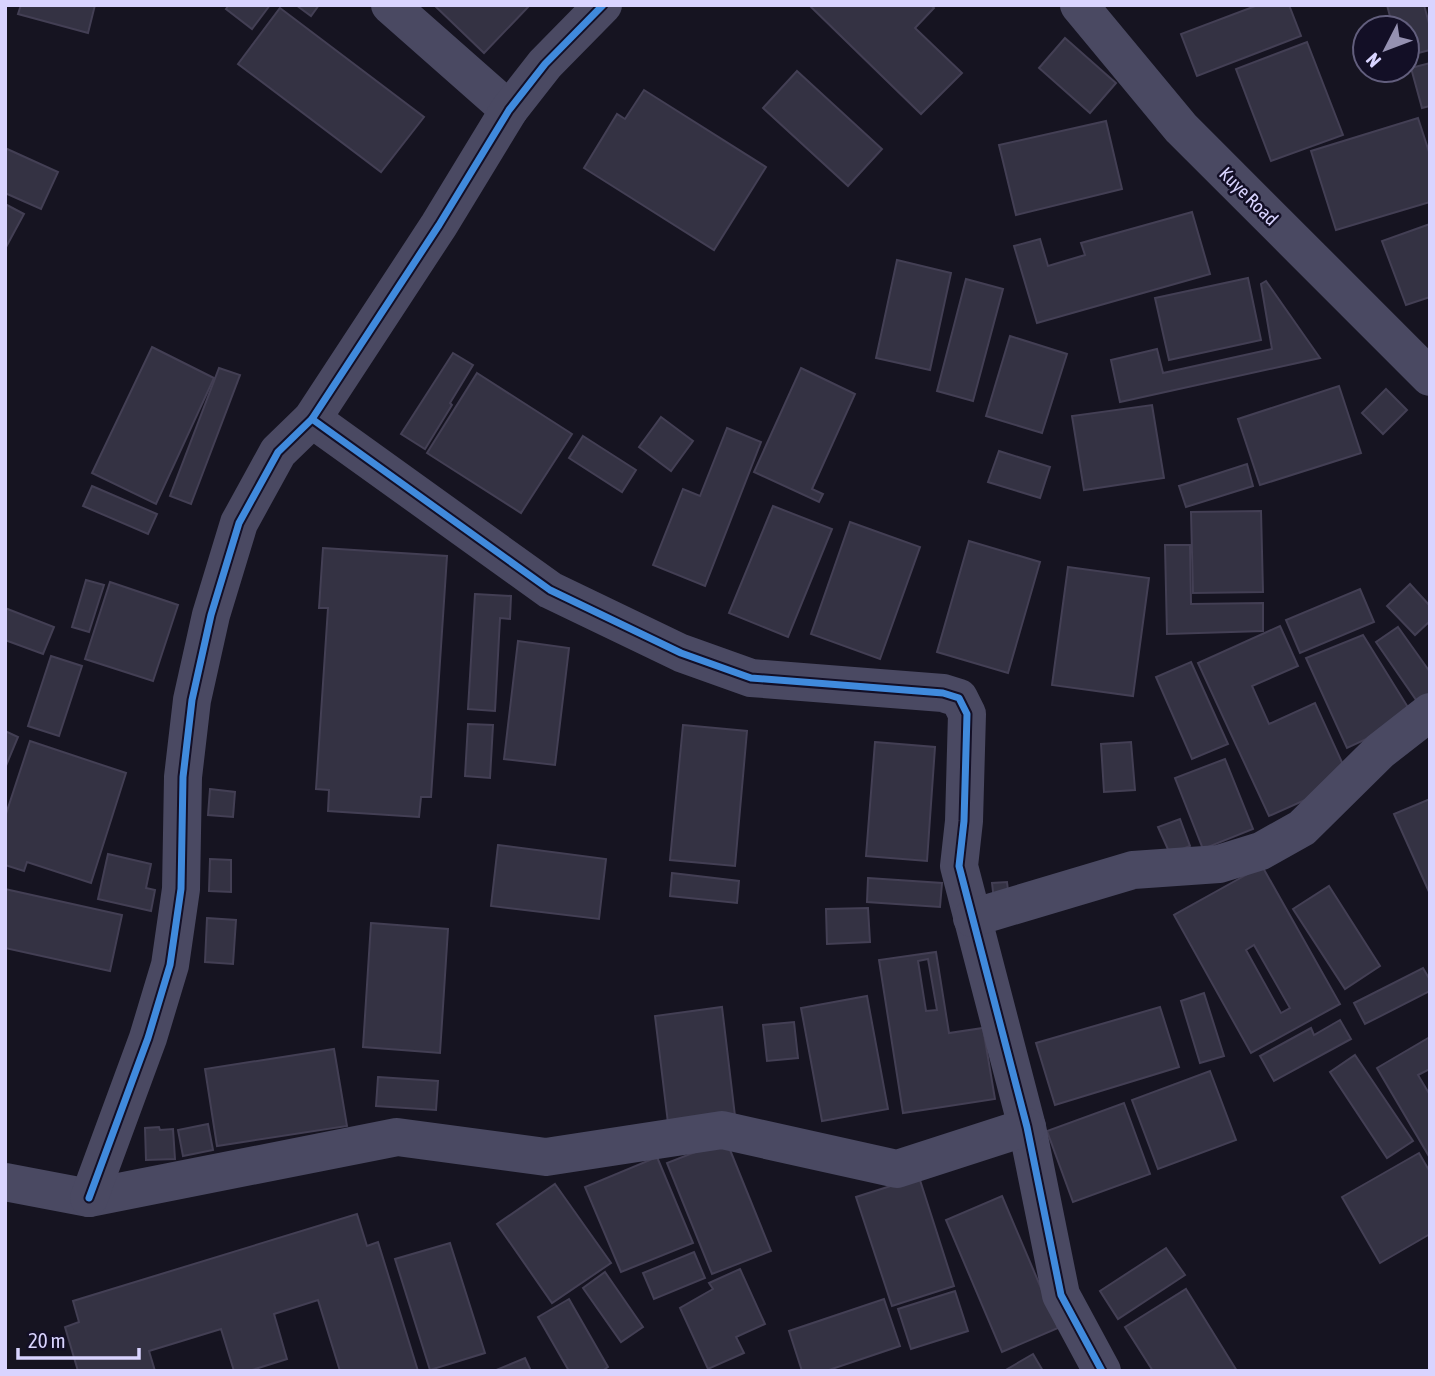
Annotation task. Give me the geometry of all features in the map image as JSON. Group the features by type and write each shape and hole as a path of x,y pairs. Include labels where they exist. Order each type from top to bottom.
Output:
{"street":[{"path":"390,5 509,110"},
{"path":"89,1198 148,1038 170,965 181,889 183,777 191,700 211,615 239,523 278,452 312,419 439,225 509,110 545,64 603,5"},
{"name":"Kuye Road","path":"1079,5 1181,128 1430,377"},
{"path":"312,419 550,590 681,653 751,678 943,693 959,698 967,715 964,821 959,866 1027,1127 1061,1295 1102,1371"},
{"path":"972,918 1133,870 1219,864 1261,850 1302,828 1380,751 1430,712"},
{"path":"5,1182 89,1198 397,1137 546,1157 722,1130 897,1169 1027,1127"}],"building":[{"path":"21,5 95,5 88,33 18,14"},
{"path":"229,5 270,5 252,29 226,9"},
{"path":"296,5 319,5 311,16"},
{"path":"434,5 530,5 484,53"},
{"path":"809,5 931,5 934,8 915,28 962,73 921,114"},
{"path":"1258,5 1289,5 1301,36 1197,76 1181,34"},
{"path":"1387,5 1424,5 1430,27 1430,50 1421,52 1421,14 1389,14"},
{"path":"280,8 424,117 381,172 238,64"},
{"path":"1065,38 1116,83 1090,113 1039,68"},
{"path":"1307,42 1343,135 1271,161 1236,69"},
{"path":"1430,63 1430,106 1422,108 1415,84 1421,84 1421,65"},
{"path":"797,71 882,149 848,186 763,108"},
{"path":"644,90 766,167 714,250 584,168 617,114 625,119"},
{"path":"1418,118 1430,155 1430,202 1336,230 1311,151"},
{"path":"1106,121 1122,189 1016,215 999,145"},
{"path":"5,148 58,172 41,209 5,193"},
{"path":"5,204 24,214 5,249"},
{"path":"1192,212 1210,274 1037,323 1014,246 1040,239 1048,266 1085,255 1081,243"},
{"path":"1430,224 1430,297 1406,305 1382,241"},
{"path":"897,260 951,273 930,370 876,358"},
{"path":"1248,278 1261,340 1169,360 1155,298"},
{"path":"966,279 1003,289 973,401 937,391"},
{"path":"1266,281 1320,358 1120,402 1111,360 1157,349 1163,373 1272,349 1261,284"},
{"path":"1010,336 1067,354 1042,433 986,416"},
{"path":"152,347 214,378 156,504 92,473"},
{"path":"453,353 473,365 425,449 401,434"},
{"path":"219,368 240,375 191,504 170,496"},
{"path":"801,368 855,394 812,489 823,494 819,502 754,472"},
{"path":"477,373 572,434 521,513 427,453"},
{"path":"1339,386 1361,453 1260,485 1238,419"},
{"path":"1386,389 1407,410 1383,434 1362,413"},
{"path":"1152,405 1164,478 1084,490 1072,416"},
{"path":"661,417 693,441 671,471 639,447"},
{"path":"727,428 761,442 705,586 653,565 683,489 700,496"},
{"path":"583,436 636,470 622,492 569,458"},
{"path":"999,451 1050,467 1040,498 988,482"},
{"path":"1247,464 1253,486 1186,507 1179,486"},
{"path":"92,486 157,514 148,534 83,506"},
{"path":"773,506 832,529 788,637 729,613"},
{"path":"1261,511 1263,592 1193,593 1191,512"},
{"path":"850,522 920,547 880,659 811,634"},
{"path":"969,541 1040,562 1008,673 937,652"},
{"path":"1165,545 1190,545 1191,604 1263,603 1263,631 1167,634"},
{"path":"323,548 447,556 431,797 421,797 419,817 328,811 329,790 316,789 328,608 319,608"},
{"path":"1068,567 1149,578 1133,696 1052,685"},
{"path":"86,580 104,585 89,632 72,627"},
{"path":"110,582 178,605 153,681 85,659"},
{"path":"1410,584 1430,606 1430,621 1415,635 1387,606"},
{"path":"1360,589 1374,622 1300,653 1286,620"},
{"path":"475,594 511,596 510,619 500,618 495,711 468,709"},
{"path":"5,608 54,627 43,654 5,640"},
{"path":"1280,626 1298,666 1252,686 1269,724 1315,703 1350,780 1269,816 1198,663"},
{"path":"1398,627 1430,672 1430,701 1421,707 1376,642"},
{"path":"1363,635 1414,717 1347,748 1306,658"},
{"path":"518,641 569,648 555,765 504,759"},
{"path":"51,656 82,666 59,736 28,726"},
{"path":"1191,662 1228,744 1192,759 1156,677"},
{"path":"468,724 493,725 490,778 465,776"},
{"path":"683,725 747,731 735,866 670,860"},
{"path":"5,731 18,737 5,768"},
{"path":"30,741 126,773 91,883 27,862 24,871 5,865 5,817"},
{"path":"875,742 935,747 927,861 866,856"},
{"path":"1131,742 1135,790 1104,792 1101,744"},
{"path":"1225,759 1253,829 1203,849 1175,778"},
{"path":"210,789 235,792 233,817 208,815"},
{"path":"1430,799 1430,894 1394,814"},
{"path":"1180,819 1190,846 1170,854 1158,827"},
{"path":"498,845 606,859 599,919 491,906"},
{"path":"108,854 151,864 146,888 155,890 151,911 98,899"},
{"path":"210,859 231,860 231,892 209,891"},
{"path":"1262,866 1340,1004 1251,1053 1174,915","holes":["1254,945 1290,1008 1281,1013 1246,950"]},
{"path":"672,873 739,881 737,903 670,896"},
{"path":"868,878 942,883 940,907 867,902"},
{"path":"1007,882 1009,899 994,900 992,883"},
{"path":"1329,886 1380,966 1345,989 1293,909"},
{"path":"5,889 122,915 110,971 5,948"},
{"path":"868,908 870,942 827,944 826,909"},
{"path":"207,918 236,920 233,964 205,962"},
{"path":"371,923 448,929 440,1053 363,1047"},
{"path":"936,952 949,1033 983,1028 995,1099 903,1113 879,960","holes":["928,959 937,1010 926,1011 918,961"]},
{"path":"1423,968 1430,980 1430,991 1365,1024 1354,1003"},
{"path":"1204,993 1224,1056 1200,1063 1181,1001"},
{"path":"867,996 888,1109 822,1121 801,1008"},
{"path":"722,1007 735,1116 668,1123 655,1016"},
{"path":"1160,1007 1179,1067 1055,1105 1036,1043"},
{"path":"1340,1020 1351,1039 1274,1081 1260,1056 1311,1028 1314,1035"},
{"path":"794,1022 798,1058 767,1061 763,1025"},
{"path":"1430,1037 1430,1069 1418,1075 1430,1095 1430,1158 1377,1068"},
{"path":"334,1049 347,1126 217,1146 205,1069"},
{"path":"1355,1055 1413,1141 1387,1158 1330,1072"},
{"path":"1210,1071 1236,1140 1158,1169 1132,1100"},
{"path":"378,1077 438,1081 436,1110 376,1106"},
{"path":"1124,1103 1150,1174 1073,1202 1047,1131"},
{"path":"208,1124 213,1150 183,1156 178,1130"},
{"path":"159,1127 160,1130 173,1129 175,1159 146,1160 145,1128"},
{"path":"726,1140 771,1251 712,1274 667,1163"},
{"path":"1419,1153 1430,1172 1430,1234 1380,1263 1342,1197"},
{"path":"657,1157 693,1243 621,1272 585,1187"},
{"path":"919,1177 954,1286 892,1306 856,1197"},
{"path":"555,1184 611,1263 552,1303 497,1224"},
{"path":"1002,1196 1058,1328 1002,1352 946,1220"},
{"path":"357,1214 367,1246 378,1242 418,1371 340,1371 318,1300 274,1314 287,1359 249,1371 234,1371 221,1329 149,1351 155,1371 78,1371 65,1327 79,1322 73,1301"},
{"path":"450,1243 485,1353 430,1370 395,1259"},
{"path":"1166,1248 1185,1275 1118,1319 1100,1291"},
{"path":"694,1252 705,1278 654,1299 643,1273"},
{"path":"740,1269 765,1324 736,1337 744,1353 708,1369 680,1308 713,1289 709,1283"},
{"path":"605,1272 643,1327 621,1342 583,1288"},
{"path":"1186,1289 1237,1371 1153,1371 1125,1327"},
{"path":"955,1291 968,1331 911,1349 898,1309"},
{"path":"569,1299 608,1367 602,1371 569,1371 538,1317"},
{"path":"884,1299 900,1346 826,1371 802,1371 789,1331"},
{"path":"1033,1354 1043,1371 1004,1371"},
{"path":"525,1358 531,1371 494,1371"}],"cycle path":[{"path":"89,1198 148,1038 170,965 181,889 183,777 192,700 211,615 239,523 278,452 312,419 439,225 509,110 545,64 603,5"},
{"path":"312,419 550,590 681,653 751,678 943,693 959,698 967,714 964,821 959,866 1027,1127 1061,1295 1102,1371"}]}
